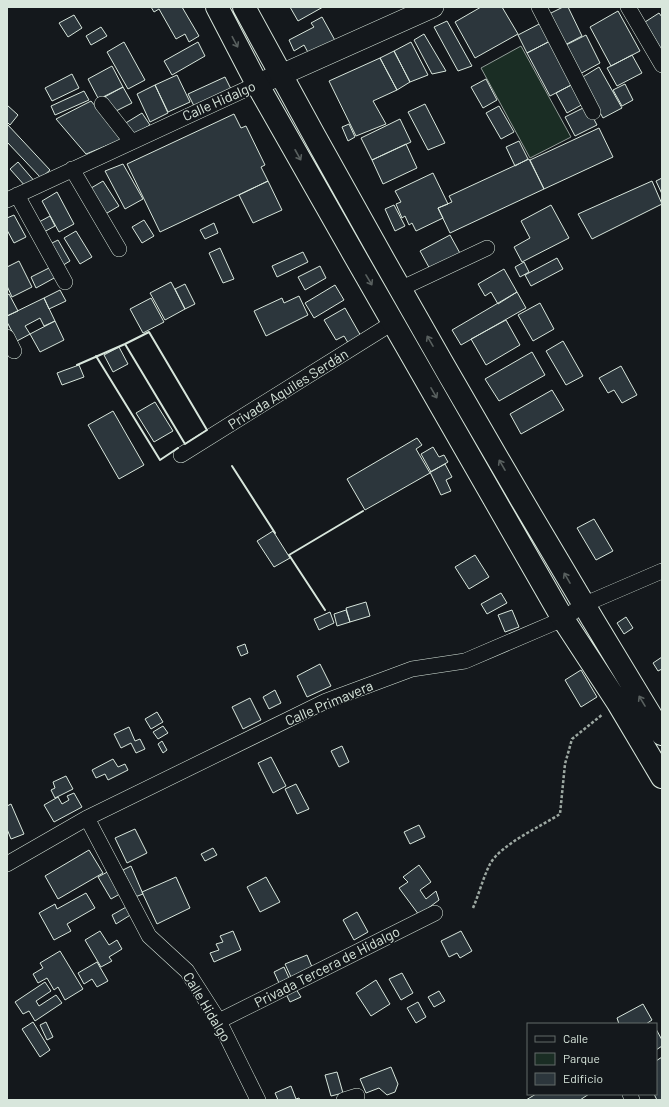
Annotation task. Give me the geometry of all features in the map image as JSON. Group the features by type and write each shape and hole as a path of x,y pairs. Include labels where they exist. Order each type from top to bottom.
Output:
{"main road":[{"path":"217,7 257,84 563,619 618,703 662,777"},
{"path":"244,7 400,289 583,605 662,734"}],"street":[{"name":"Calle Hidalgo","path":"12,197 257,84 281,75 433,7"},
{"path":"538,7 593,112"},
{"path":"628,7 662,65"},
{"path":"102,104 131,141"},
{"path":"72,169 119,249"},
{"path":"12,197 65,282"},
{"path":"352,251 374,242"},
{"path":"400,289 487,248"},
{"name":"Privada Aquiles Serdán","path":"181,455 394,322"},
{"path":"7,337 14,351"},
{"name":"Calle Primavera","path":"7,864 87,818 326,701 412,669 465,661 563,619 583,605 662,571"},
{"name":"Calle Hidalgo","path":"87,818 149,936 187,971 219,1021 258,1100"},
{"name":"Privada Tercera de Hidalgo","path":"219,1021 435,913"}],"path":[{"path":"473,908 490,864 497,856 514,842 560,814 564,764 572,739 618,703"}],"green space":[{"path":"521,46 571,137 530,158 481,68"}],"building":[{"path":"151,7 182,7 199,36 189,42 185,34 176,39 159,9 154,12"},
{"path":"290,7 323,7 298,21"},
{"path":"481,7 502,7 518,34 475,58 455,22"},
{"path":"563,7 568,7 582,36 563,46 547,15"},
{"path":"618,11 640,51 611,66 590,27"},
{"path":"659,13 662,17 662,51 645,22"},
{"path":"74,15 82,28 68,37 59,23"},
{"path":"322,17 337,44 311,58 304,45 294,51 289,40 314,27 311,23"},
{"path":"447,21 472,66 458,71 434,27"},
{"path":"543,22 552,40 527,53 518,35"},
{"path":"101,27 107,36 91,45 86,36"},
{"path":"424,34 446,71 432,74 414,40"},
{"path":"586,35 600,63 578,75 564,46"},
{"path":"552,40 575,83 550,96 527,53"},
{"path":"124,42 145,80 128,89 107,52"},
{"path":"198,42 205,56 172,75 164,61"},
{"path":"411,42 428,75 410,82 394,51"},
{"path":"394,51 410,82 397,90 380,58"},
{"path":"632,55 642,73 617,86 607,68"},
{"path":"380,58 397,90 373,101 386,124 356,136 329,81"},
{"path":"112,66 123,87 99,100 88,79"},
{"path":"599,67 622,108 603,118 581,78"},
{"path":"72,74 79,88 52,101 45,88"},
{"path":"177,75 190,102 168,112 155,85"},
{"path":"225,77 231,89 194,106 188,94"},
{"path":"486,79 497,100 483,108 471,87"},
{"path":"575,83 585,103 567,113 556,93"},
{"path":"625,84 633,100 622,106 613,90"},
{"path":"155,85 168,113 150,122 137,94"},
{"path":"123,87 132,103 112,113 103,97"},
{"path":"84,91 89,100 55,115 51,106"},
{"path":"91,101 123,139 86,154 56,119"},
{"path":"425,104 445,143 428,150 408,112"},
{"path":"7,105 18,115 10,125 7,122"},
{"path":"499,106 514,132 501,139 486,113"},
{"path":"587,106 597,125 575,136 565,117"},
{"path":"142,113 150,125 132,136 124,124"},
{"path":"234,114 241,128 246,126 265,165 261,167 268,181 160,232 127,164"},
{"path":"400,119 411,142 372,160 361,138"},
{"path":"7,124 50,170 41,178 7,142"},
{"path":"349,124 355,137 348,141 342,127"},
{"path":"599,128 613,157 544,189 530,160"},
{"path":"519,141 528,159 515,166 506,147"},
{"path":"406,144 417,168 383,184 372,160"},
{"path":"529,159 544,189 450,233 438,208 452,202 449,196"},
{"path":"18,162 36,183 26,187 10,169"},
{"path":"123,164 143,199 125,209 105,171"},
{"path":"433,173 448,204 438,208 443,218 416,231 412,223 409,225 405,216 402,218 396,204 401,202 395,191"},
{"path":"662,178 662,194 656,181"},
{"path":"103,181 119,206 102,216 86,191"},
{"path":"268,181 282,210 253,223 239,195"},
{"path":"652,181 662,204 592,239 578,214"},
{"path":"57,192 74,224 59,232 42,201"},
{"path":"394,205 405,226 395,231 385,209"},
{"path":"551,205 569,238 522,262 514,247 530,238 521,221"},
{"path":"14,215 26,237 14,243 7,230 7,218"},
{"path":"50,216 55,226 44,232 39,222"},
{"path":"144,220 154,236 142,243 132,227"},
{"path":"214,223 218,233 205,239 200,230"},
{"path":"76,231 92,257 80,264 64,238"},
{"path":"450,235 461,255 431,271 420,251"},
{"path":"58,240 70,261 60,267 48,245"},
{"path":"220,248 234,279 223,283 209,253"},
{"path":"303,252 308,262 277,277 272,266"},
{"path":"557,258 563,269 531,286 525,275"},
{"path":"19,261 32,287 12,297 7,286 7,267"},
{"path":"524,262 529,272 520,277 515,267"},
{"path":"320,266 326,278 305,290 298,277"},
{"path":"51,267 56,277 36,288 31,277"},
{"path":"504,269 517,292 498,304 491,292 485,296 478,284"},
{"path":"171,282 185,309 165,320 150,293"},
{"path":"185,284 195,304 185,309 175,289"},
{"path":"335,285 344,300 314,318 305,303"},
{"path":"60,290 66,301 49,309 44,298"},
{"path":"517,292 526,308 461,345 452,330"},
{"path":"9,294 18,311 7,316 7,295"},
{"path":"299,296 308,315 266,336 254,311 282,298 284,303"},
{"path":"44,298 55,321 44,326 40,318 25,326 30,334 17,341 7,322 7,316"},
{"path":"151,298 164,322 143,333 130,309"},
{"path":"540,303 554,329 533,341 518,315"},
{"path":"345,308 362,338 350,346 344,336 336,340 324,320"},
{"path":"506,320 520,345 486,365 471,339"},
{"path":"55,321 64,340 40,352 30,334"},
{"path":"563,341 583,376 566,385 546,351"},
{"path":"119,347 128,364 113,372 104,355"},
{"path":"532,352 545,375 499,401 485,379"},
{"path":"79,365 84,377 62,385 57,373"},
{"path":"621,366 637,395 622,403 614,390 608,393 599,378"},
{"path":"552,390 564,410 521,434 510,414"},
{"path":"155,402 173,431 154,442 136,413"},
{"path":"113,411 144,465 119,479 88,425"},
{"path":"417,438 422,445 416,449 430,473 365,510 347,479"},
{"path":"433,447 439,457 444,455 448,462 431,472 421,454"},
{"path":"445,464 452,477 446,480 451,491 441,495 430,472"},
{"path":"594,519 613,551 596,560 577,528"},
{"path":"273,531 290,558 274,567 257,541"},
{"path":"475,555 489,577 469,589 455,567"},
{"path":"501,593 507,603 487,614 481,604"},
{"path":"366,602 370,616 350,622 346,608"},
{"path":"346,610 350,622 337,626 334,614"},
{"path":"512,610 519,627 505,632 498,615"},
{"path":"330,612 334,623 319,630 314,619"},
{"path":"626,617 633,628 624,634 617,623"},
{"path":"245,644 248,653 241,656 237,647"},
{"path":"662,657 662,669 658,671 653,663"},
{"path":"320,664 331,686 307,697 297,676"},
{"path":"581,670 597,697 581,707 565,680"},
{"path":"275,690 281,703 269,709 263,697"},
{"path":"250,698 261,720 243,729 232,707"},
{"path":"157,712 163,722 151,729 145,719"},
{"path":"163,726 168,733 158,739 153,732"},
{"path":"129,727 135,741 140,739 145,749 136,753 131,743 121,748 114,734"},
{"path":"162,741 167,750 163,753 158,744"},
{"path":"342,746 349,762 339,767 331,751"},
{"path":"271,757 286,786 273,793 258,763"},
{"path":"113,759 118,767 125,764 128,770 108,780 105,774 96,778 92,770"},
{"path":"66,776 73,789 55,798 51,790 55,788 53,782"},
{"path":"296,784 309,809 297,814 285,789"},
{"path":"74,793 82,807 54,822 44,805 58,797 62,804 69,800 67,796"},
{"path":"11,804 24,834 11,839 7,829 7,806"},
{"path":"419,825 425,837 410,844 404,832"},
{"path":"135,829 147,853 127,863 115,838"},
{"path":"213,848 217,855 205,861 201,854"},
{"path":"89,850 103,873 58,899 45,876"},
{"path":"419,865 431,882 420,890 426,899 436,891 439,900 419,915 399,888 408,882 403,877"},
{"path":"131,866 143,894 135,897 123,870"},
{"path":"113,869 125,891 111,899 98,877"},
{"path":"176,877 190,908 157,924 142,892"},
{"path":"266,877 280,902 260,912 247,887"},
{"path":"86,893 95,908 67,924 71,931 54,940 39,913 55,904 57,909"},
{"path":"128,906 132,914 116,924 112,915"},
{"path":"357,912 368,932 354,940 343,920"},
{"path":"100,931 109,945 117,940 122,949 109,957 112,961 101,967 85,940"},
{"path":"233,931 241,950 214,962 210,953 219,950 216,944 223,942 220,936"},
{"path":"461,931 472,951 460,958 457,953 449,957 441,941"},
{"path":"60,951 83,989 65,1000 58,987 54,990 47,978 38,983 33,974 43,968 40,963"},
{"path":"307,955 312,967 291,977 285,964"},
{"path":"97,962 108,981 97,987 92,979 84,984 78,973"},
{"path":"284,967 289,978 279,983 274,972"},
{"path":"402,973 413,993 401,1000 389,979"},
{"path":"376,980 390,1004 371,1016 356,993"},
{"path":"45,982 51,991 36,1001 39,1006 56,995 62,1003 35,1021 29,1011 23,1014 15,1002"},
{"path":"296,989 301,997 290,1002 286,994"},
{"path":"439,991 445,1001 434,1007 428,997"},
{"path":"418,1002 426,1017 416,1023 407,1008"},
{"path":"643,1004 652,1020 648,1023 619,1023 617,1018"},
{"path":"33,1022 50,1050 40,1057 22,1029"},
{"path":"46,1022 53,1037 47,1040 40,1025"},
{"path":"657,1031 662,1040 662,1046 657,1049"},
{"path":"662,1057 662,1100 657,1100 654,1095 657,1095 657,1060"},
{"path":"391,1067 398,1084 395,1092 387,1095 379,1088 366,1093 360,1079"},
{"path":"337,1072 343,1093 331,1096 325,1075"},
{"path":"291,1086 296,1099 299,1098 300,1100 278,1100 275,1093"},
{"path":"534,1095 588,1095 580,1100 526,1100"}],"wall":[{"path":"149,332 207,430 185,444 125,344 149,332"},
{"path":"77,365 125,344"},
{"path":"96,356 160,460 178,448"},
{"path":"232,466 275,533"},
{"path":"289,555 363,511"},
{"path":"289,555 325,610"}]}
